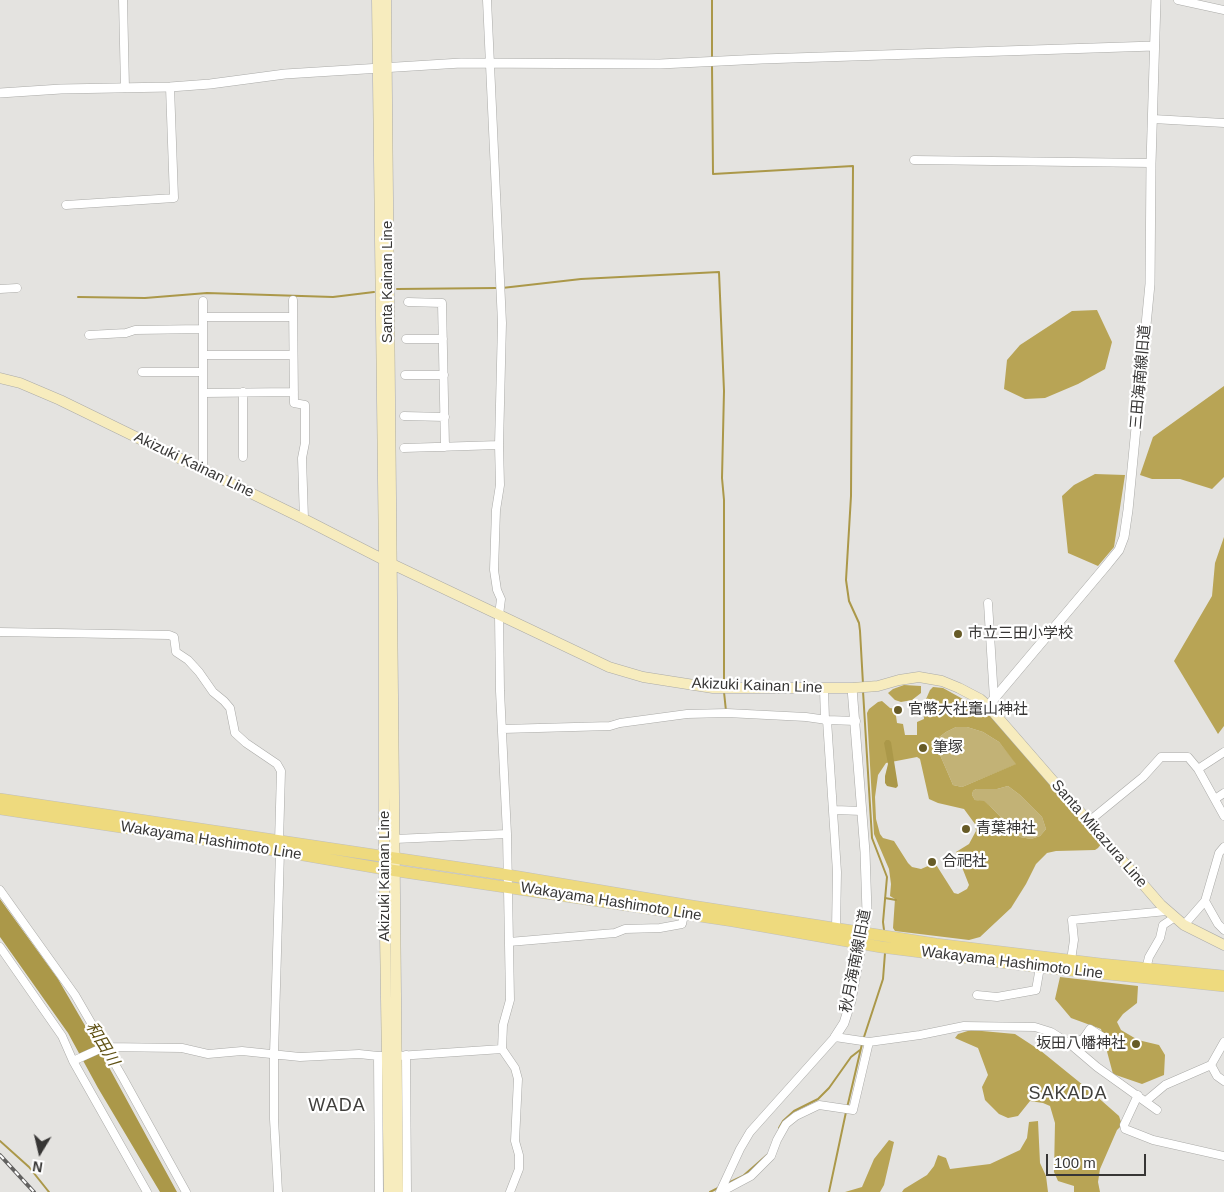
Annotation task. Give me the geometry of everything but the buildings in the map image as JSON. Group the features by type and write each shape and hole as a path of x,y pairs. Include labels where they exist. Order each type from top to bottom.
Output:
{"main road":[{"name":"Santa Kainan Line","path":"377,0 382,67 390,458 388,562"},
{"name":"Santa Kainan Line","path":"382,67 386,0"},
{"name":"Akizuki Kainan Line","path":"0,378 47,394 388,562 610,667 643,677 713,688 859,688 919,677 931,678 991,702"},
{"name":"Akizuki Kainan Line","path":"388,562 395,839 390,864"},
{"name":"Akizuki Kainan Line","path":"388,562 392,1056 389,1192"},
{"name":"Santa Mikazura Line","path":"991,702 1088,822 1171,914 1184,925 1224,945"},
{"name":"Wakayama Hashimoto Line","path":"0,799 390,864 508,881 1040,967 1224,986"},
{"name":"Wakayama Hashimoto Line","path":"0,809 279,846"},
{"name":"Wakayama Hashimoto Line","path":"685,910 836,929 863,939"},
{"name":"Wakayama Hashimoto Line","path":"893,943 1224,976"},
{"name":"Akizuki Kainan Line","path":"392,1056 398,1192"}],"street":[{"path":"123,0 126,88"},
{"path":"487,0 502,323 498,445 500,485 496,510 494,570 500,599 500,691 508,834 510,1000 503,1025 502,1049 515,1068 518,1079 515,1141 519,1155 519,1169 510,1192"},
{"name":"三田海南線旧道","path":"991,702 1119,550 1124,537 1150,284 1150,163 1156,0"},
{"path":"1178,0 1224,10"},
{"path":"0,93 61,88 170,88 285,74 460,63 660,64 1154,46"},
{"path":"66,205 174,198 170,88"},
{"path":"1153,119 1224,123"},
{"path":"914,160 1150,163"},
{"path":"0,289 17,288"},
{"path":"203,300 203,470"},
{"path":"293,300 294,403 305,405 305,443 302,458 304,519"},
{"path":"408,302 442,303 445,447"},
{"path":"203,317 293,317"},
{"path":"89,335 126,333 136,330 203,329"},
{"path":"406,339 443,339"},
{"path":"202,355 293,355"},
{"path":"142,372 202,372"},
{"path":"405,375 444,375"},
{"path":"243,392 243,457"},
{"path":"204,393 294,392"},
{"path":"404,416 445,417"},
{"path":"404,448 498,445"},
{"path":"988,603 991,702"},
{"path":"0,632 169,635 174,637 176,652 194,666 213,692 230,708 235,733 246,743 277,764 281,771 274,1054 274,1119 278,1192"},
{"name":"秋月海南線旧道","path":"720,1192 750,1132 835,1037 844,1023 851,1001 863,939 868,890 856,721 859,688"},
{"path":"824,689 835,810 834,828 838,872 836,929"},
{"path":"503,729 610,726 687,714 717,713 806,716 826,720 856,721"},
{"path":"1198,769 1224,752"},
{"path":"1088,822 1143,777 1160,757 1188,757 1198,769 1224,816"},
{"path":"1215,798 1224,793"},
{"path":"835,810 862,810"},
{"path":"395,839 508,834"},
{"path":"1184,925 1205,901 1219,853 1224,848"},
{"path":"0,890 75,995 124,1078 186,1192"},
{"path":"1205,901 1218,924 1224,930"},
{"path":"509,942 615,933 625,929 660,928 682,924 685,910"},
{"path":"1071,960 1074,940 1072,920 1171,914"},
{"path":"1146,969 1160,938 1163,925 1171,914"},
{"path":"0,947 62,1036 147,1192"},
{"path":"977,995 997,997 1036,990 1040,967"},
{"path":"835,1037 868,1042 920,1035 964,1026 1034,1027 1051,1032 1070,1044 1097,1067 1138,1095 1156,1110"},
{"path":"1070,1044 1083,1039 1090,1029 1109,1041"},
{"path":"720,1192 750,1176 771,1156 786,1124 796,1116 819,1105 853,1110 868,1042"},
{"path":"1146,1101 1165,1085 1211,1065 1224,1042"},
{"path":"75,1061 104,1047 182,1048 208,1054 242,1051 300,1057 359,1054 392,1056 502,1049"},
{"path":"379,1192 392,1056"},
{"path":"392,1056 407,1192"},
{"path":"1211,1065 1217,1076 1224,1081"},
{"path":"1138,1095 1124,1125 1125,1129 1153,1140 1224,1156"}],"shaded area":[{"path":"1097,310 1112,342 1105,369 1078,384 1045,398 1025,399 1004,389 1007,360 1020,345 1072,311"},
{"path":"1224,386 1224,477 1212,489 1180,479 1152,479 1140,475 1153,437"},
{"path":"1095,474 1125,475 1114,547 1098,566 1068,553 1062,496 1074,485"},
{"path":"1224,537 1224,726 1218,734 1174,661 1212,596 1215,563"},
{"path":"904,685 921,686 921,693 912,700 901,702 895,700 888,693"},
{"path":"933,687 943,688 988,713 1102,843 1095,850 1047,853 1036,864 1011,908 980,937 969,940 895,931 893,928 895,899 890,896 889,869 874,834 867,713 869,709 882,701 890,708 895,709 897,723 903,724 905,735 917,735 917,722 924,719 923,706","holes":["956,727 967,727 983,732 999,742 1016,764 962,787 953,785 934,741","917,757 920,759 929,799 964,809 975,824 976,831 969,844 956,852 969,885 967,889 958,894 954,893 935,863 921,869 912,867 894,841 883,838 880,834 876,819 875,797 878,775 886,763","1008,786 1042,817 1046,829 1040,836 1031,839 1020,837 991,807 984,801 975,800 972,795 976,789 997,789"]},
{"path":"956,727 967,727 983,732 999,742 1017,764 962,787 953,785 934,741"},
{"path":"886,740 891,742 898,786 896,788 887,786 885,783 888,764 884,743"},
{"path":"1008,786 1042,817 1046,829 1040,836 1031,839 1020,837 991,807 984,802 975,800 972,795 976,789 997,789"},
{"path":"0,899 58,979 105,1060 177,1192 160,1192 98,1088 68,1033 0,937"},
{"path":"1060,977 1138,986 1137,1003 1123,1014 1117,1022 1121,1030 1138,1040 1159,1045 1165,1055 1164,1075 1142,1084 1113,1074 1101,1029 1071,1018 1055,999"},
{"path":"971,1030 1015,1034 1041,1051 1119,1116 1122,1125 1117,1130 1100,1169 1098,1182 1100,1192 1074,1192 1074,1186 1058,1181 1054,1172 1055,1123 1050,1106 1030,1101 1018,1116 1008,1118 999,1114 985,1100 982,1087 988,1075 978,1048 955,1038 958,1034"},
{"path":"1038,1121 1040,1163 1046,1176 1048,1192 902,1192 927,1175 934,1166 938,1155 946,1158 950,1169 990,1164 1020,1150 1027,1138 1029,1122"},
{"path":"889,1140 894,1142 884,1185 880,1192 845,1192 862,1187 874,1159"}],"waterway":[{"path":"712,0 712,58"},
{"path":"712,65 713,174 853,166 851,496 846,580 849,601 859,623 863,684"},
{"path":"502,288 581,279 719,272 724,391 722,478 724,500 724,684"},
{"path":"397,289 497,288"},
{"path":"78,297 145,298 207,293 333,297 374,292"},
{"path":"863,691 872,838 887,877 884,930"},
{"path":"724,692 726,711"},
{"path":"885,898 896,900"},
{"path":"863,1040 883,979 885,953"},
{"path":"847,1108 862,1044"},
{"path":"779,1128 783,1121 794,1111 818,1099 829,1088 851,1057 860,1050"},
{"path":"829,1192 846,1112"},
{"path":"0,1141 29,1167 49,1192"},
{"path":"726,1184 743,1176 767,1155"},
{"path":"710,1192 720,1187"}],"railway":[{"path":"0,1155 34,1192"}],"place":[{"name":"市立三田小学校","path":"958,634"},
{"name":"官幣大社竃山神社","path":"898,710"},
{"name":"筆塚","path":"923,748"},
{"name":"青葉神社","path":"966,829"},
{"name":"合祀社","path":"932,862"},
{"name":"坂田八幡神社","path":"1136,1044"}],"district":[{"name":"SAKADA","path":"1068,1094"},
{"name":"WADA","path":"337,1106"}],"water label":[{"name":"和田川","path":"102,1044"}]}
